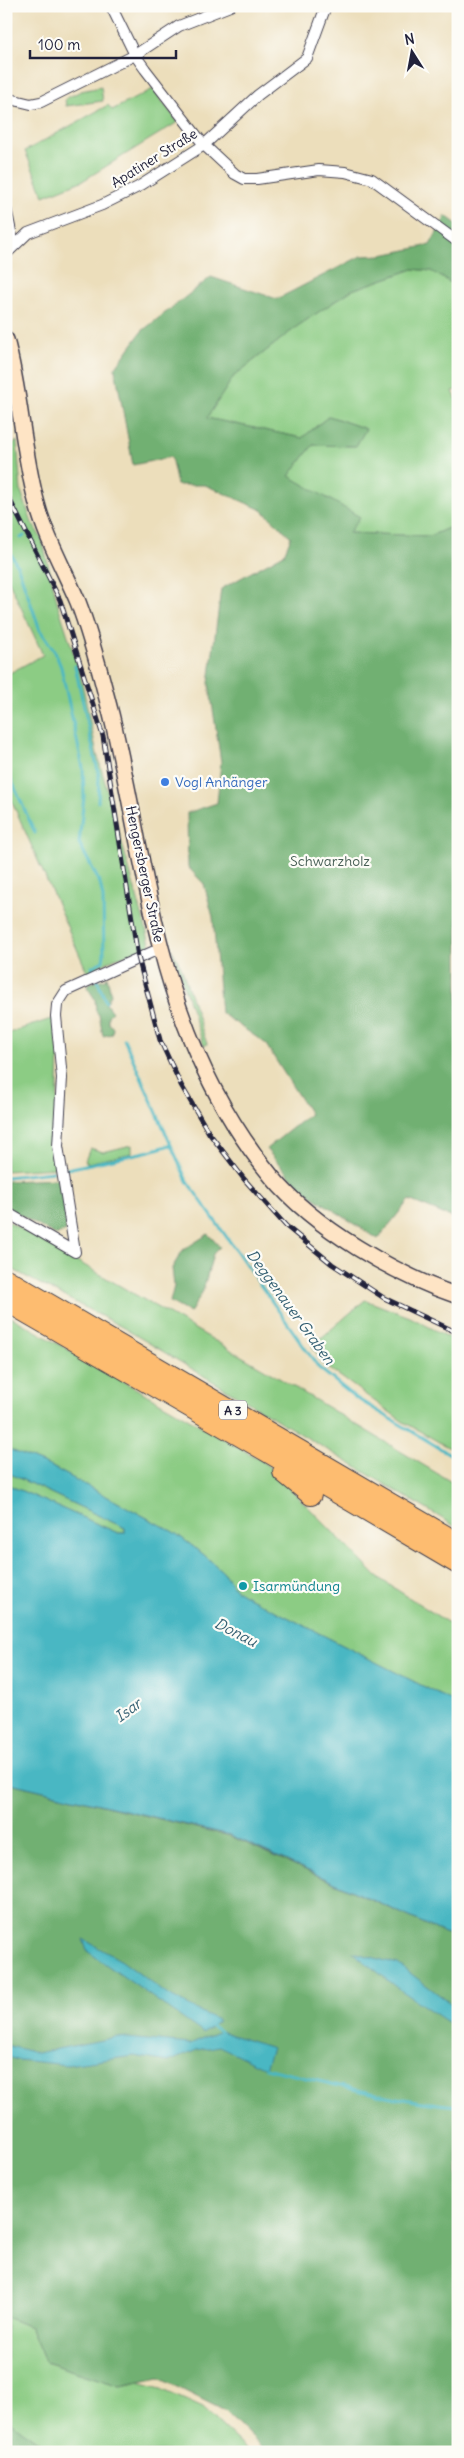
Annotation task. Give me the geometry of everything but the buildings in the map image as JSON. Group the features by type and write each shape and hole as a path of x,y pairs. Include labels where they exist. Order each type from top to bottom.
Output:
{"highway":[{"name":"A 3","path":"6,1280 458,1543"},
{"name":"A 3","path":"6,1301 458,1564"},
{"path":"266,1451 276,1466 311,1495"}],"main road":[{"name":"Hengersberger Straße","path":"6,340 14,367 29,469 37,506 78,603 100,671 120,752 161,948 179,1006 210,1080 239,1131 272,1178 306,1211 368,1254 424,1284 458,1296"}],"street":[{"path":"111,6 135,55 204,145 234,174 244,178 320,170 345,172 372,179 458,242"},
{"path":"6,98 31,104 41,102 135,55 179,26 230,6"},
{"name":"Apatiner Straße","path":"6,254 28,233 102,205 138,187 204,145 258,95 306,58 326,6"},
{"path":"6,208 14,246"},
{"path":"6,1212 75,1252 58,1146 62,1101 56,1016 57,1005 66,991 103,972 161,948"}],"green space":[{"path":"101,87 103,101 66,106 65,99 81,91"},
{"path":"153,89 178,122 84,180 44,196 25,151 108,105 112,110"},
{"name":"Schwarzholz","path":"446,216 458,225 458,287 431,271 413,269 352,290 299,325 234,376 207,418 302,438 329,416 366,429 356,446 313,445 289,476 360,517 349,533 430,536 458,524 458,1220 409,1200 378,1239 301,1189 266,1149 310,1114 265,1043 221,1013 213,917 204,884 188,867 187,813 217,803 221,762 209,683 221,589 284,554 291,537 262,510 205,485 177,485 171,457 133,465 115,368 142,331 211,277 277,299 361,256 382,255 430,245"},
{"path":"413,269 431,271 458,287 458,390 453,391 458,403 458,524 430,536 348,533 359,517 289,476 313,445 355,446 366,429 329,416 302,438 206,418 234,376 299,325 352,290"},
{"path":"17,441 21,491 32,523 42,539 58,605 80,673 97,754 151,947 113,959 88,974 6,788 6,675 43,655 6,575 6,449"},
{"path":"170,946 181,967 207,1044 204,1046"},
{"path":"107,976 111,994 106,1004 112,1012 108,1016 108,1022 113,1028 112,1034 103,1036 99,1015 96,1011 95,999 87,987 89,983 106,979"},
{"path":"54,1018 59,1055 55,1168 6,1171 6,1034"},
{"path":"132,1145 132,1153 88,1163 85,1161 90,1148 103,1152"},
{"path":"58,1179 65,1203 66,1231 55,1235 6,1207 6,1181"},
{"path":"6,1220 269,1372 458,1486 458,1528 122,1327 6,1266"},
{"path":"208,1234 220,1247 213,1254 203,1291 190,1313 170,1302 174,1286 172,1268 183,1250"},
{"path":"365,1300 410,1317 458,1342 458,1453 402,1421 323,1364 312,1346"},
{"path":"6,1314 264,1462 377,1577 458,1629 458,1704 244,1595 236,1590 223,1572 203,1554 175,1533 52,1467 6,1448"},
{"path":"6,1472 125,1528 125,1533 118,1533 6,1484"},
{"path":"6,1782 230,1836 458,1939 458,2452 267,2452 225,2411 159,2378 120,2386 45,2362 30,2327 6,2317"},
{"path":"6,2317 30,2327 45,2362 120,2386 138,2383 161,2389 203,2408 249,2452 62,2452 36,2441 6,2418"},
{"path":"6,2418 36,2441 62,2452 6,2452"}],"water":[{"path":"6,1448 52,1467 175,1533 203,1554 223,1572 236,1590 244,1595 458,1704 458,1939 230,1835 6,1782 6,1484 118,1533 125,1533 125,1528 6,1472"},
{"path":"83,1939 122,1961 168,1995 219,2021 203,2033 87,1951"},
{"path":"352,1952 398,1964 458,2009 458,2029 402,1991"},
{"path":"220,2031 272,2048 265,2068 219,2046 197,2050 168,2062 134,2056 67,2065 6,2057 6,2045 37,2053 117,2037 190,2044"}],"waterway":[{"path":"6,545 18,567 40,630 55,652 61,667 83,768 84,796 79,843 100,883 103,898 103,961 92,967 106,1002"},
{"path":"75,666 99,776 98,802"},
{"path":"6,768 35,833"},
{"name":"Deggenauer Graben","path":"124,1039 187,1181 319,1368 356,1398 458,1459"},
{"name":"Deggenauer Graben","path":"67,1169 170,1145"},
{"name":"Deggenauer Graben","path":"6,1177 53,1172"},
{"path":"212,2026 220,2031"},
{"path":"265,2068 385,2096 458,2106"}],"railway":[{"path":"6,492 60,600 103,736 138,957 160,1040 181,1085 209,1133 244,1179 286,1226 332,1264 384,1298 458,1333"}],"place":[{"name":"Vogl Anhänger","path":"165,782"},
{"name":"Isarmündung","path":"243,1586"}],"water label":[{"name":"Donau","path":"236,1632"},
{"name":"Isar","path":"128,1710"}]}
